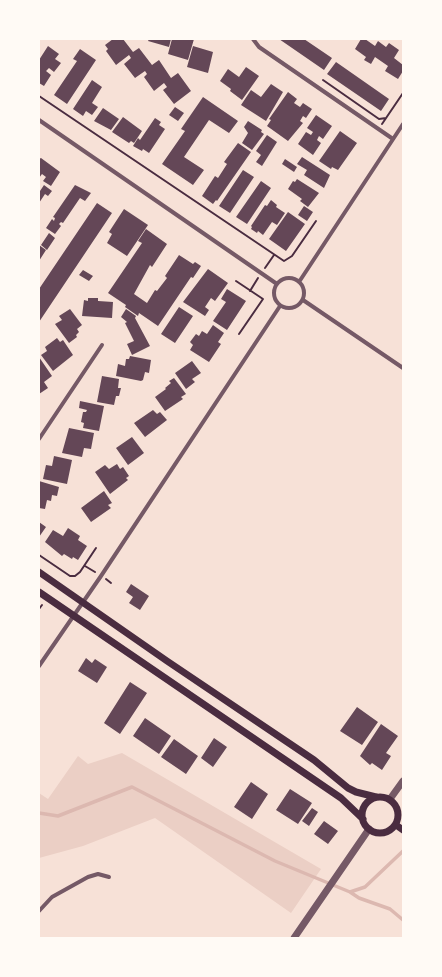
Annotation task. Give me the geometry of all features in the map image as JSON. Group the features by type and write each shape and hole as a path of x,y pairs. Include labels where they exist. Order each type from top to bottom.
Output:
{"main road":[{"path":"39,572 166,661 314,760 348,788 356,792 390,799 397,808 399,814 396,825 383,833 369,829 363,819 341,798 39,592"},
{"path":"363,819 364,808 367,803 376,797"},
{"path":"396,825 403,830"}],"street":[{"path":"252,39 260,48 393,139"},
{"path":"39,120 277,284"},
{"path":"299,282 403,124"},
{"path":"285,279 294,279 299,282 304,290 303,300 296,307 290,309 280,306 274,298 277,284 285,279"},
{"path":"303,300 402,366"},
{"path":"39,666 74,616 280,306"},
{"path":"39,439 102,345"},
{"path":"390,799 403,781"},
{"path":"294,938 369,829"},
{"path":"39,911 52,897 71,885 98,874 109,877"}],"path":[{"path":"323,80 379,119 386,118"},
{"path":"383,123 403,93"},
{"path":"39,96 274,255 286,261 297,250 316,221"},
{"path":"270,261 274,255"},
{"path":"236,281 263,299 239,334"},
{"path":"250,291 255,283"},
{"path":"39,556 70,576 75,576 86,566 96,548"},
{"path":"61,579 65,573"}],"shaded area":[{"path":"122,753 321,869 291,913 155,818 83,846 39,858 39,793 48,799 78,756 88,764"}],"building":[{"path":"113,39 123,39 133,52 139,48 152,65 159,60 171,78 178,73 191,91 174,104 163,90 167,87 164,83 154,91 144,77 147,74 145,71 135,78 124,64 131,58 129,55 116,65 106,51 108,49 105,45"},
{"path":"149,39 171,39 169,47 148,41"},
{"path":"172,39 194,39 188,60 168,54"},
{"path":"279,39 304,39 332,58 324,70"},
{"path":"361,39 365,39 375,46 378,41 386,47 389,43 399,50 394,58 403,65 403,71 398,79 385,71 388,66 375,57 371,64 364,60 366,57 355,49"},
{"path":"48,46 59,54 55,59 61,63 54,72 49,68 46,71 51,75 44,86 39,83 39,60"},
{"path":"193,46 213,52 208,73 187,67"},
{"path":"80,49 96,60 67,104 54,95 77,61 73,59"},
{"path":"336,62 389,99 381,111 327,74"},
{"path":"246,67 259,76 242,100 220,81 228,69 239,77"},
{"path":"92,80 102,87 92,103 98,107 92,115 86,111 83,116 73,109"},
{"path":"271,84 283,92 266,121 241,105 251,90 261,97"},
{"path":"288,92 297,99 294,103 300,107 303,103 312,109 306,118 303,116 300,121 303,123 288,141 267,126 271,120 269,119"},
{"path":"203,97 238,121 229,133 209,120 184,157 204,170 193,185 162,164 185,131 181,129"},
{"path":"175,107 184,113 178,121 169,115"},
{"path":"103,108 119,119 111,130 94,121"},
{"path":"316,115 332,126 323,139 319,136 317,140 321,143 313,155 298,144 306,132 311,135 313,132 307,128"},
{"path":"123,117 142,131 134,143 131,141 129,143 112,132"},
{"path":"155,118 161,122 159,125 165,129 149,153 143,149 142,151 133,146 138,138 140,140"},
{"path":"248,121 262,130 261,132 264,134 252,150 242,143 248,133 244,127"},
{"path":"340,131 357,143 338,170 332,167 331,169 319,161"},
{"path":"267,135 277,142 262,166 256,162 261,155 256,151"},
{"path":"238,143 251,152 217,201 216,200 213,204 202,196 215,176 218,178 227,164 224,162"},
{"path":"302,157 330,175 324,188 304,175 307,170 297,164"},
{"path":"41,158 60,172 51,186 43,181 46,177 42,174 39,178 39,159"},
{"path":"285,159 297,167 294,172 282,164"},
{"path":"243,170 254,177 230,213 219,206"},
{"path":"297,179 319,193 308,207 300,201 302,199 288,189 293,181 295,182"},
{"path":"261,181 271,188 247,224 236,217"},
{"path":"44,185 52,191 48,196 45,194 39,203 39,190 40,191"},
{"path":"75,185 91,193 85,201 80,198 63,223 61,222 59,224 61,226 55,234 46,228 52,219 54,221 55,218 53,217"},
{"path":"271,200 277,205 276,207 285,213 277,225 272,222 263,235 258,231 257,233 251,229 251,226 265,205 267,206"},
{"path":"97,203 112,213 39,322 39,289"},
{"path":"304,206 313,212 307,221 298,215"},
{"path":"124,209 148,225 127,256 107,243 112,234 109,232"},
{"path":"288,212 305,224 286,251 269,239"},
{"path":"146,229 167,244 152,267 150,265 134,294 147,303 155,290 157,291 167,278 165,276 179,255 193,264 195,262 201,266 193,278 191,277 158,326 139,313 138,316 125,307 126,305 108,293 142,243 138,241"},
{"path":"49,233 55,238 47,250 41,245"},
{"path":"39,245 46,250 39,261"},
{"path":"208,269 228,283 215,301 211,298 205,307 209,310 205,316 183,302"},
{"path":"83,270 93,276 89,281 79,275"},
{"path":"227,289 246,301 227,330 213,321 226,302 221,299"},
{"path":"88,298 98,298 98,301 113,302 112,318 82,316 84,300 88,301"},
{"path":"179,307 193,316 175,343 161,334"},
{"path":"70,309 82,325 77,329 79,332 76,335 77,337 69,343 55,324 62,320 59,316"},
{"path":"126,309 136,316 135,318 150,346 132,355 127,344 134,341 125,323 127,322 121,317"},
{"path":"213,325 224,333 218,342 221,344 209,362 190,350 193,345 190,342 196,334 199,336 202,331 207,334"},
{"path":"57,338 60,342 63,340 73,355 53,371 41,355 47,351 45,347"},
{"path":"130,356 151,360 149,373 145,372 143,380 141,381 116,376 118,364 125,366 126,359 129,359"},
{"path":"39,357 52,376 44,382 48,388 39,394"},
{"path":"192,361 201,373 192,379 195,382 186,389 175,373"},
{"path":"102,376 119,379 118,388 121,388 119,396 116,396 114,405 97,402"},
{"path":"174,378 186,394 181,397 183,399 165,411 155,397 166,389 165,388 171,383 169,381"},
{"path":"80,401 104,406 99,431 83,428 84,423 81,422 83,412 86,412 87,410 79,408"},
{"path":"153,410 157,414 160,412 167,420 145,437 134,423"},
{"path":"69,428 94,433 91,449 84,448 82,457 62,453"},
{"path":"132,437 144,453 128,465 116,448"},
{"path":"54,456 72,460 67,484 43,479 46,465 52,466"},
{"path":"117,464 120,469 123,467 129,476 126,478 128,480 110,494 95,472 105,465 109,469"},
{"path":"39,481 59,487 57,496 52,495 51,501 47,500 45,509 39,508"},
{"path":"104,491 112,503 108,505 111,508 91,522 81,508"},
{"path":"39,522 46,527 39,537"},
{"path":"68,528 80,536 78,540 87,546 78,560 73,557 72,559 64,554 62,556 45,542 53,530 63,536"},
{"path":"131,584 149,596 140,610 129,603 133,597 126,592"},
{"path":"86,658 92,663 95,659 107,667 97,683 78,671"},
{"path":"130,682 147,693 120,734 104,723"},
{"path":"357,707 378,722 362,745 340,731"},
{"path":"145,718 171,736 159,754 133,736"},
{"path":"381,724 398,736 386,753 391,756 382,770 372,763 370,765 360,756"},
{"path":"214,738 227,747 213,767 201,758"},
{"path":"174,739 198,756 186,774 161,757"},
{"path":"251,782 268,794 252,819 234,807"},
{"path":"290,789 312,803 298,824 276,810"},
{"path":"312,808 318,812 309,826 302,821"},
{"path":"324,821 338,831 328,844 314,834"}],"waterway":[{"path":"39,813 58,816 132,787 275,861 350,892 365,887 403,851"},
{"path":"350,892 359,898 390,909 403,920"}]}
